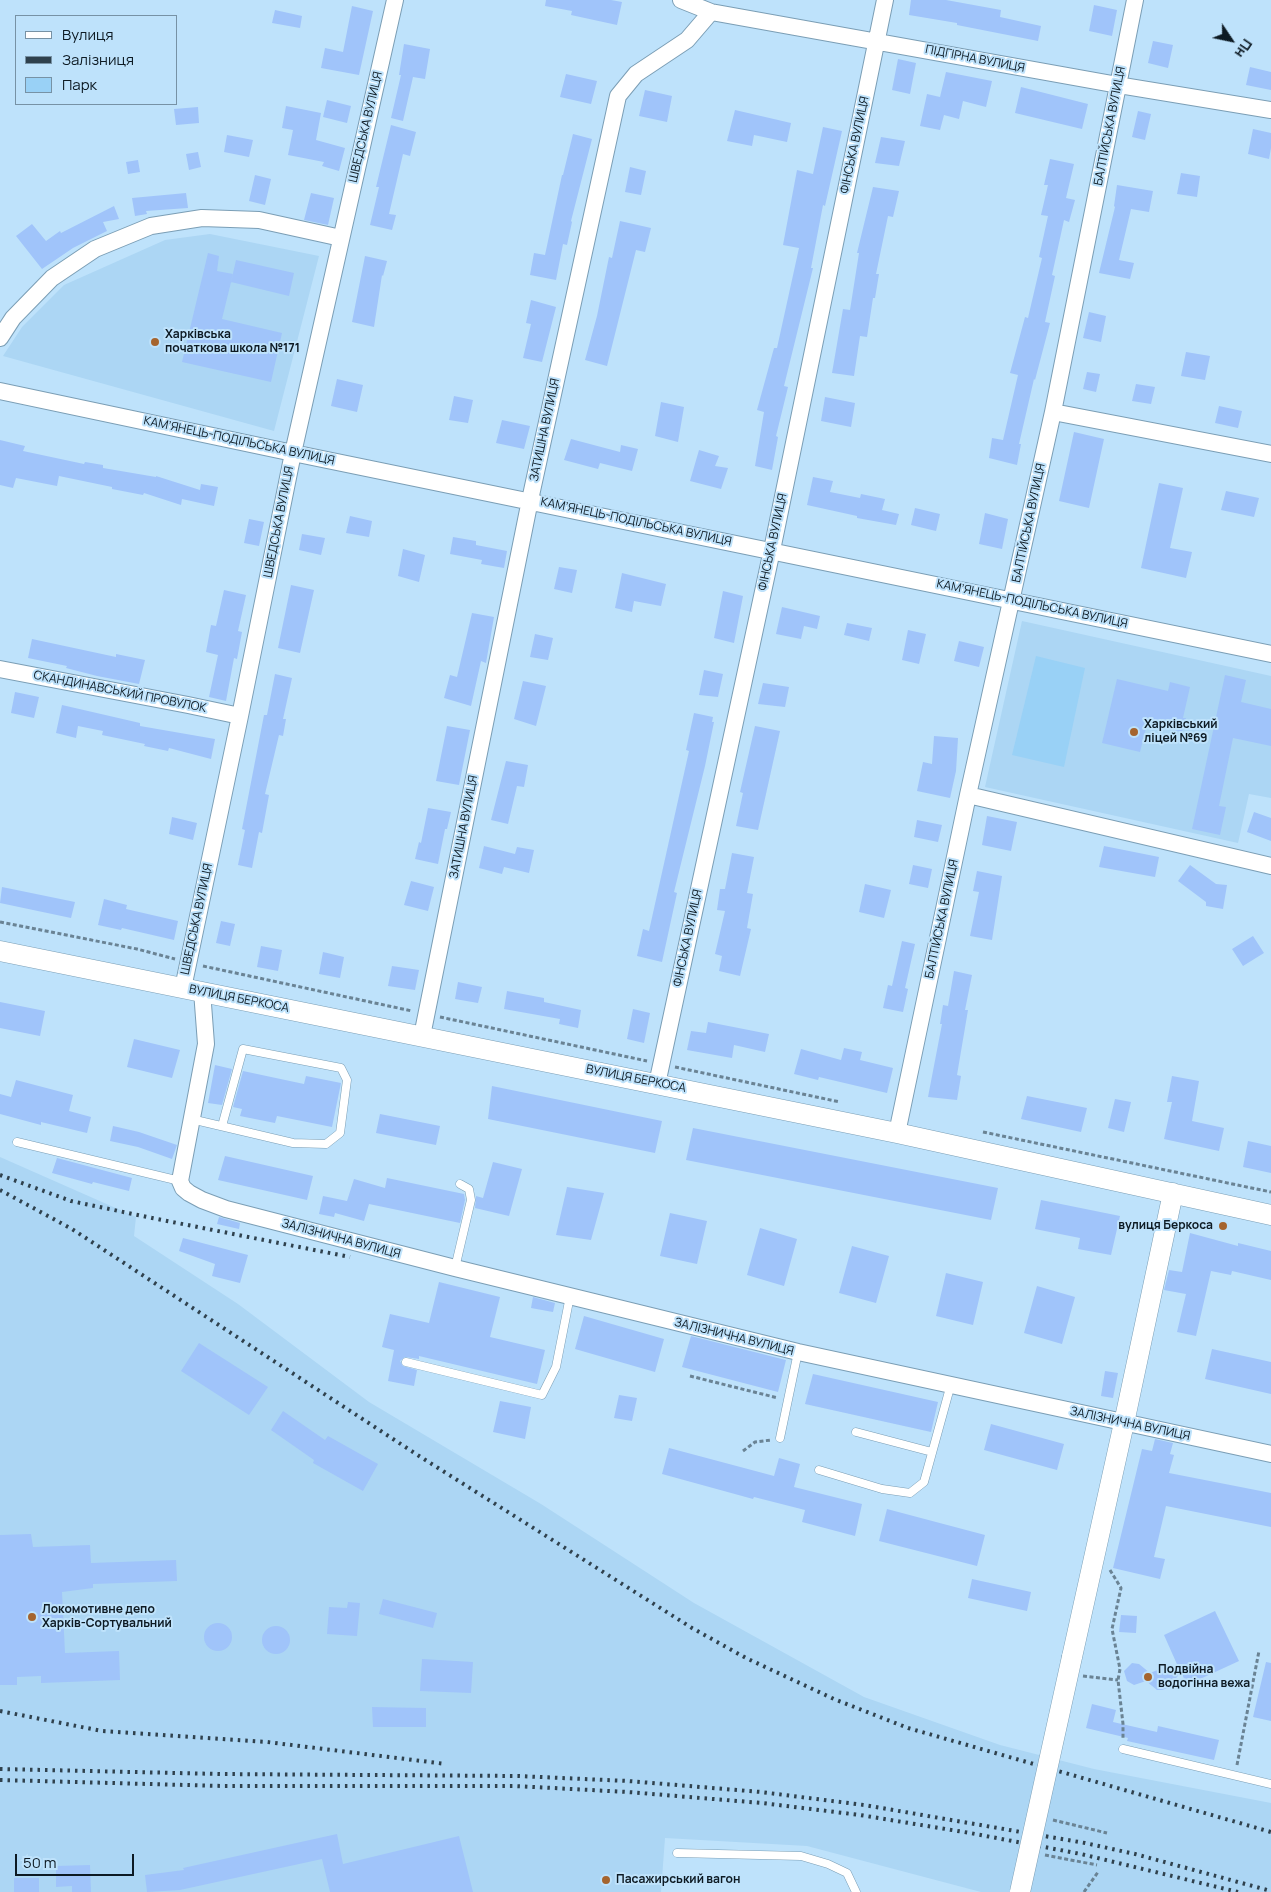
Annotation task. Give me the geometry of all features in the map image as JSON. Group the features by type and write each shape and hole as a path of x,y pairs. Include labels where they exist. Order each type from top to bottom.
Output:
{"street":[{"name":"ШВЕДСЬКА ВУЛИЦЯ","path":"180,1182 206,1044 188,962 240,716 292,453 395,0"},
{"name":"ПІДГІРНА ВУЛИЦЯ","path":"681,0 711,12 876,40 1118,85 1271,110"},
{"name":"ФІНСЬКА ВУЛИЦЯ","path":"657,1084 772,550 885,0"},
{"name":"БАЛТІЙСЬКА ВУЛИЦЯ","path":"898,1133 968,795 1013,600 1053,412 1135,0"},
{"name":"ЗАТИШНА ВУЛИЦЯ","path":"422,1036 530,500 618,96 636,74 687,40 711,12"},
{"path":"0,338 13,318 52,278 95,248 151,226 202,218 260,220 341,238"},
{"name":"КАМ’ЯНЕЦЬ-ПОДІЛЬСЬКА ВУЛИЦЯ","path":"0,391 292,453 530,500 1271,654"},
{"path":"1053,412 1271,454"},
{"name":"СКАНДИНАВСЬКИЙ ПРОВУЛОК","path":"0,669 188,704 240,716"},
{"path":"968,795 1271,866"},
{"name":"ВУЛИЦЯ БЕРКОСА","path":"0,951 898,1133 1271,1215"},
{"name":"ЗАЛІЗНИЧНА ВУЛИЦЯ","path":"180,1182 189,1193 226,1209 455,1268 798,1352 951,1384 1124,1424 1271,1454"},
{"path":"1020,1892 1074,1666 1173,1193"}],"lane":[{"path":"191,1119 294,1143 326,1144 340,1133 347,1080 341,1068 243,1049 222,1126"},
{"path":"16,1142 180,1182"},
{"path":"455,1268 471,1200 469,1189 460,1184"},
{"path":"406,1362 542,1395 556,1367 570,1296"},
{"path":"780,1438 798,1352"},
{"path":"819,1470 882,1489 910,1492 924,1482 951,1384"},
{"path":"856,1432 932,1452"},
{"path":"1123,1749 1271,1784"},
{"path":"677,1853 801,1856 828,1864 847,1873 856,1892"}],"path":[{"path":"0,922 137,949 426,1014 844,1102"},
{"path":"978,1131 1271,1192"},
{"path":"690,1376 788,1400"},
{"path":"743,1451 755,1442 780,1438"},
{"path":"1109,1568 1120,1588 1112,1629 1120,1669 1118,1680 1123,1724 1123,1749"},
{"path":"1235,1776 1259,1651"},
{"path":"1074,1666 1118,1680"},
{"path":"1052,1820 1107,1833"},
{"path":"1044,1855 1097,1865"},
{"path":"1084,1892 1098,1872"}],"shaded area":[{"name":"Харківська початкова школа №171","path":"210,234 319,256 274,431 3,356 22,327 64,285 165,240"},
{"name":"Харківський ліцей №69","path":"1022,621 1271,676 1271,798 1249,794 1238,843 985,787"},
{"path":"0,1157 136,1217 134,1236 238,1304 369,1402 541,1504 694,1603 864,1697 1000,1745 1094,1769 1271,1803 1271,1892 981,1892 807,1846 665,1838 661,1892 0,1892"}],"green space":[{"path":"1036,656 1085,668 1064,767 1012,755"}],"building":[{"path":"546,0 611,0 622,2 617,25 571,15 572,11 545,6"},
{"path":"911,0 946,0 1001,10 1000,17 1041,26 1038,41 957,25 957,23 909,15"},
{"path":"1094,5 1117,10 1112,36 1089,31"},
{"path":"352,6 373,11 359,75 321,68 325,48 343,52"},
{"path":"275,10 302,16 300,28 272,23"},
{"path":"1153,41 1173,45 1168,68 1148,63"},
{"path":"404,44 430,49 425,79 413,77 403,121 391,118 401,75 399,75"},
{"path":"898,59 916,63 910,94 892,90"},
{"path":"1250,67 1271,72 1271,90 1246,85"},
{"path":"946,72 992,81 986,107 963,101 959,119 944,115 940,130 920,126 927,94 940,97"},
{"path":"566,74 597,81 591,104 560,97"},
{"path":"1021,87 1088,104 1082,129 1015,113"},
{"path":"645,90 672,96 667,122 639,116"},
{"path":"327,100 351,106 347,123 323,117"},
{"path":"286,106 321,113 316,140 345,148 339,171 322,166 324,162 288,155 293,130 282,128"},
{"path":"198,107 199,123 176,125 174,109"},
{"path":"735,110 791,123 787,142 754,135 752,146 727,141"},
{"path":"1138,111 1151,114 1145,140 1132,137"},
{"path":"391,125 416,132 410,156 403,154 389,214 396,215 392,230 370,225 379,187 376,187"},
{"path":"823,127 842,131 825,206 823,205 811,268 813,268 784,386 788,387 776,436 778,437 772,470 755,466 764,412 757,410 774,348 777,348 799,248 783,245 797,170 813,174"},
{"path":"1253,129 1271,133 1269,159 1248,154"},
{"path":"573,134 592,139 571,221 567,245 563,244 556,280 530,275 534,253 545,255"},
{"path":"227,135 253,140 249,157 224,152"},
{"path":"881,137 905,141 899,166 875,163"},
{"path":"198,152 201,167 189,170 186,154"},
{"path":"1050,159 1074,164 1066,198 1075,200 1069,222 1064,220 1052,275 1055,276 1045,322 1050,323 1034,379 1019,444 1021,444 1017,465 989,458 992,438 1003,440 1018,375 1010,373 1025,317 1028,318 1042,258 1039,257 1048,216 1041,215 1048,185 1044,185"},
{"path":"138,160 140,172 128,174 126,162"},
{"path":"630,167 646,171 641,195 625,192"},
{"path":"1181,173 1200,176 1197,197 1177,194"},
{"path":"255,175 271,179 265,205 249,201"},
{"path":"1117,185 1153,191 1149,212 1131,209 1119,260 1134,263 1130,279 1099,273 1115,207"},
{"path":"873,187 899,191 893,217 888,216 876,274 879,274 867,337 860,336 854,376 832,373 843,309 850,310 859,253 857,253"},
{"path":"186,193 188,208 146,211 147,214 135,216 132,198"},
{"path":"311,193 334,198 328,225 304,220"},
{"path":"114,206 119,219 103,222 107,231 73,248 42,269 16,236 32,224 46,241 60,231 61,233"},
{"path":"620,221 651,228 645,252 636,250 607,366 585,360 597,316 609,257 612,258"},
{"path":"208,253 219,256 217,271 233,274 222,319 282,333 271,382 182,362"},
{"path":"365,256 387,261 382,275 374,327 352,322"},
{"path":"236,260 294,273 289,296 231,282"},
{"path":"531,300 556,307 542,362 523,358 531,324 526,323"},
{"path":"1089,312 1106,316 1101,342 1083,338"},
{"path":"1186,352 1210,356 1205,380 1181,376"},
{"path":"1087,372 1100,374 1096,392 1083,389"},
{"path":"337,379 363,385 357,412 331,406"},
{"path":"1136,384 1155,387 1151,404 1132,401"},
{"path":"454,396 473,400 468,423 449,420"},
{"path":"825,397 855,403 851,427 821,421"},
{"path":"661,402 684,407 678,442 655,436"},
{"path":"1219,406 1242,411 1238,428 1215,423"},
{"path":"502,420 530,426 524,449 496,443"},
{"path":"1074,432 1104,439 1089,508 1059,501"},
{"path":"571,439 620,452 621,445 638,449 632,471 600,463 598,469 564,460"},
{"path":"0,440 25,446 23,451 84,464 85,462 103,465 103,468 156,476 200,490 201,484 218,487 214,506 182,499 181,505 144,493 143,495 112,489 112,487 59,476 57,486 16,478 13,488 0,485"},
{"path":"699,450 719,456 715,466 728,468 721,489 690,481"},
{"path":"813,477 833,481 830,492 860,498 861,494 885,499 882,510 899,514 896,525 857,518 857,516 807,505"},
{"path":"1159,483 1183,488 1170,548 1192,552 1186,578 1141,568"},
{"path":"1226,491 1259,498 1254,517 1221,510"},
{"path":"915,508 940,514 936,531 911,525"},
{"path":"985,513 1008,519 1002,549 979,544"},
{"path":"350,516 372,521 369,537 346,533"},
{"path":"249,519 264,522 259,546 244,543"},
{"path":"302,534 325,538 321,555 299,550"},
{"path":"453,537 476,541 476,545 507,551 504,568 481,564 482,560 450,554"},
{"path":"403,549 425,555 419,582 398,576"},
{"path":"559,567 577,570 572,593 554,589"},
{"path":"622,573 666,584 661,606 634,601 632,612 615,608"},
{"path":"291,585 314,590 300,653 278,648"},
{"path":"224,590 246,595 238,631 242,632 237,659 234,658 226,701 209,697 218,655 206,652 211,625 216,626"},
{"path":"723,591 743,596 734,643 714,638"},
{"path":"782,607 820,616 817,629 804,626 801,639 776,634"},
{"path":"472,613 494,617 486,663 481,661 471,706 444,698 450,675 457,677"},
{"path":"847,623 872,628 869,641 844,635"},
{"path":"908,630 926,634 919,664 902,660"},
{"path":"535,634 553,638 548,660 530,657"},
{"path":"32,639 116,657 116,654 145,660 139,684 97,676 66,668 67,666 28,658"},
{"path":"959,641 984,647 979,667 954,661"},
{"path":"704,670 723,674 718,697 699,695"},
{"path":"275,674 292,678 283,719 286,719 283,736 279,735 265,794 269,795 262,833 259,832 252,868 238,865 245,830 242,829 264,715 267,715"},
{"path":"1225,675 1246,680 1241,702 1271,709 1271,746 1233,738 1219,806 1226,807 1220,835 1192,829"},
{"path":"1117,679 1168,691 1170,682 1190,687 1182,732 1147,724 1140,752 1102,743"},
{"path":"523,681 546,686 536,726 514,719"},
{"path":"763,683 789,687 785,707 758,704"},
{"path":"15,692 39,697 34,718 11,713"},
{"path":"62,705 140,723 140,726 215,739 211,759 169,748 168,751 144,746 145,744 102,735 103,731 78,726 76,738 56,733"},
{"path":"694,713 713,717 712,722 714,722 674,892 677,893 662,962 637,956 643,929 649,931 689,751 686,750"},
{"path":"447,726 470,730 459,785 436,781"},
{"path":"755,726 780,731 758,830 736,826 743,793 740,792"},
{"path":"934,736 958,738 956,771 950,798 917,791 923,762 932,764"},
{"path":"506,761 528,765 524,787 517,786 508,824 491,820"},
{"path":"428,808 451,812 447,829 445,829 438,864 415,859 419,842 421,843"},
{"path":"1254,812 1271,818 1271,841 1247,832"},
{"path":"987,816 1017,822 1011,851 982,845"},
{"path":"172,817 197,823 193,840 169,834"},
{"path":"917,820 942,825 938,842 914,837"},
{"path":"484,846 515,854 517,847 534,850 529,873 504,867 502,874 479,868"},
{"path":"1104,846 1159,857 1155,877 1099,867"},
{"path":"732,853 754,857 747,893 753,894 747,928 751,929 740,976 719,971 722,956 715,954 725,911 717,910 720,889 725,889"},
{"path":"913,865 932,869 928,888 909,884"},
{"path":"1190,865 1216,884 1227,885 1223,909 1206,906 1206,902 1178,881"},
{"path":"977,871 1002,876 992,940 970,936 979,892 973,891"},
{"path":"411,881 434,887 428,911 404,905"},
{"path":"865,884 891,890 884,918 859,912"},
{"path":"2,887 75,902 71,918 0,903"},
{"path":"104,899 127,905 126,909 178,921 174,940 122,928 121,930 98,925"},
{"path":"221,921 235,924 230,946 216,943"},
{"path":"1253,936 1264,953 1243,966 1232,949"},
{"path":"902,941 915,944 905,988 908,989 903,1012 883,1008 888,985 892,986"},
{"path":"261,946 282,950 278,971 257,967"},
{"path":"323,952 344,957 340,978 319,974"},
{"path":"392,966 419,970 415,990 388,986"},
{"path":"954,971 972,975 965,1010 968,1010 957,1075 961,1076 957,1100 928,1097 942,1024 940,1024 943,1005 948,1006"},
{"path":"458,982 482,987 478,1003 455,999"},
{"path":"507,991 544,998 544,1002 581,1010 578,1028 559,1024 560,1019 504,1009"},
{"path":"0,1002 45,1011 40,1036 0,1028"},
{"path":"633,1009 650,1013 644,1043 627,1039"},
{"path":"708,1022 769,1034 765,1052 734,1045 732,1058 687,1050 691,1031 706,1033"},
{"path":"134,1039 180,1050 172,1078 127,1067"},
{"path":"844,1048 862,1052 860,1060 893,1068 887,1093 819,1077 818,1080 794,1074 801,1049 841,1060"},
{"path":"215,1065 232,1069 222,1105 208,1103"},
{"path":"243,1071 304,1084 306,1076 341,1083 332,1127 277,1116 275,1123 240,1116 242,1109 233,1107"},
{"path":"1172,1076 1199,1081 1192,1121 1224,1128 1219,1151 1164,1139 1172,1102 1167,1102"},
{"path":"16,1080 73,1095 69,1111 91,1117 87,1133 41,1122 41,1125 0,1114 0,1094 11,1097"},
{"path":"492,1086 662,1121 655,1153 488,1119"},
{"path":"1027,1096 1087,1108 1081,1132 1021,1119"},
{"path":"1115,1099 1131,1102 1124,1132 1108,1128"},
{"path":"380,1114 440,1126 436,1145 376,1133"},
{"path":"113,1126 139,1132 177,1145 172,1159 138,1147 110,1141"},
{"path":"693,1128 998,1188 991,1220 686,1160"},
{"path":"1248,1141 1271,1146 1271,1173 1243,1167"},
{"path":"225,1156 313,1176 307,1200 218,1180"},
{"path":"57,1158 132,1178 129,1191 93,1182 92,1184 52,1173"},
{"path":"493,1162 522,1169 509,1216 475,1208 476,1196 483,1198"},
{"path":"387,1178 464,1194 465,1200 460,1223 369,1204 364,1221 335,1213 334,1217 319,1214 323,1196 347,1201 354,1179 385,1188"},
{"path":"567,1187 604,1193 591,1240 556,1235"},
{"path":"1041,1200 1120,1216 1111,1255 1078,1249 1080,1238 1035,1229"},
{"path":"670,1213 707,1221 697,1264 660,1256"},
{"path":"219,1217 240,1223 239,1229 217,1224"},
{"path":"760,1228 797,1239 784,1286 747,1275"},
{"path":"1190,1233 1238,1246 1238,1243 1271,1251 1271,1280 1232,1271 1231,1275 1211,1271 1196,1336 1177,1332 1186,1294 1164,1290 1169,1270 1182,1272"},
{"path":"183,1238 248,1255 240,1283 212,1276 215,1264 179,1251"},
{"path":"852,1246 889,1256 876,1303 839,1293"},
{"path":"946,1273 983,1282 973,1325 936,1316"},
{"path":"439,1282 500,1297 490,1337 545,1350 537,1384 419,1356 419,1359 405,1357 400,1361 403,1366 417,1370 414,1386 388,1381 394,1350 382,1347 390,1314 429,1323"},
{"path":"1037,1286 1075,1297 1062,1344 1024,1333"},
{"path":"533,1297 555,1303 553,1312 531,1308"},
{"path":"584,1316 664,1339 655,1372 575,1349"},
{"path":"691,1336 786,1360 778,1392 682,1367"},
{"path":"199,1343 268,1387 249,1415 181,1371"},
{"path":"1212,1349 1271,1362 1271,1394 1205,1379"},
{"path":"1105,1371 1118,1373 1113,1398 1101,1396"},
{"path":"813,1374 938,1402 931,1432 805,1404"},
{"path":"619,1395 637,1398 632,1421 614,1418"},
{"path":"500,1401 531,1407 525,1439 493,1432"},
{"path":"283,1411 325,1440 328,1436 378,1464 363,1491 313,1463 314,1460 271,1430"},
{"path":"991,1424 1064,1444 1057,1470 984,1450"},
{"path":"1155,1439 1173,1443 1170,1454 1174,1455 1169,1473 1271,1493 1271,1527 1166,1506 1154,1557 1165,1559 1160,1579 1113,1568 1142,1449 1152,1451"},
{"path":"669,1448 774,1476 779,1458 800,1464 794,1487 862,1504 855,1536 802,1522 805,1510 754,1497 753,1499 662,1474"},
{"path":"887,1509 985,1535 977,1566 879,1541"},
{"name":"Локомотивне депо Харків-Сортувальний","path":"31,1534 33,1547 90,1545 91,1563 176,1560 177,1581 93,1584 93,1588 62,1592 65,1653 119,1651 120,1680 41,1683 41,1676 17,1677 17,1685 0,1685 0,1535"},
{"path":"972,1579 1031,1592 1027,1611 968,1598"},
{"path":"383,1599 437,1613 433,1628 379,1614"},
{"path":"348,1602 360,1603 357,1636 327,1634 329,1607 347,1608"},
{"path":"1215,1611 1239,1661 1187,1685 1181,1672 1168,1688 1162,1690 1157,1690 1146,1681 1134,1685 1127,1681 1124,1671 1132,1663 1139,1664 1150,1673 1160,1669 1180,1671 1164,1635"},
{"path":"1121,1615 1137,1616 1136,1633 1119,1632"},
{"path":"218,1623 228,1627 232,1637 228,1647 218,1651 208,1647 204,1637 208,1627"},
{"path":"276,1626 286,1630 290,1640 286,1650 276,1654 266,1650 262,1640 266,1630"},
{"path":"422,1659 473,1662 471,1693 420,1691"},
{"path":"1266,1662 1271,1663 1271,1721 1253,1717"},
{"path":"1092,1704 1116,1710 1113,1722 1157,1732 1158,1726 1219,1740 1214,1760 1127,1741 1128,1738 1086,1728"},
{"path":"372,1707 426,1708 426,1727 373,1727"},
{"path":"337,1834 343,1864 459,1836 473,1892 330,1892 322,1859 180,1890 147,1892 145,1875 184,1870 183,1868"},
{"path":"90,1865 91,1892 72,1892 72,1886 56,1887 56,1866"},
{"path":"14,1878 39,1878 39,1892 14,1892"}],"railway":[{"path":"0,1175 71,1201 350,1257"},
{"path":"0,1190 72,1229 416,1454 692,1628 746,1658 834,1699 908,1728 1271,1832"},
{"path":"0,1711 102,1731 267,1742 446,1764"},
{"path":"0,1769 221,1774 518,1776 628,1781 761,1792 864,1805 1085,1843 1135,1854 1271,1891"},
{"path":"0,1780 223,1786 515,1786 628,1792 762,1803 860,1815 970,1833 1081,1854 1238,1892"}],"place":[{"name":"Харківська початкова школа №171","path":"155,342"},
{"name":"Харківський ліцей №69","path":"1134,732"},
{"name":"вулиця Беркоса","path":"1223,1226"},
{"name":"Локомотивне депо Харків-Сортувальний","path":"32,1617"},
{"name":"Подвійна водогінна вежа","path":"1148,1677"},
{"name":"Пасажирський вагон","path":"606,1880"}]}
